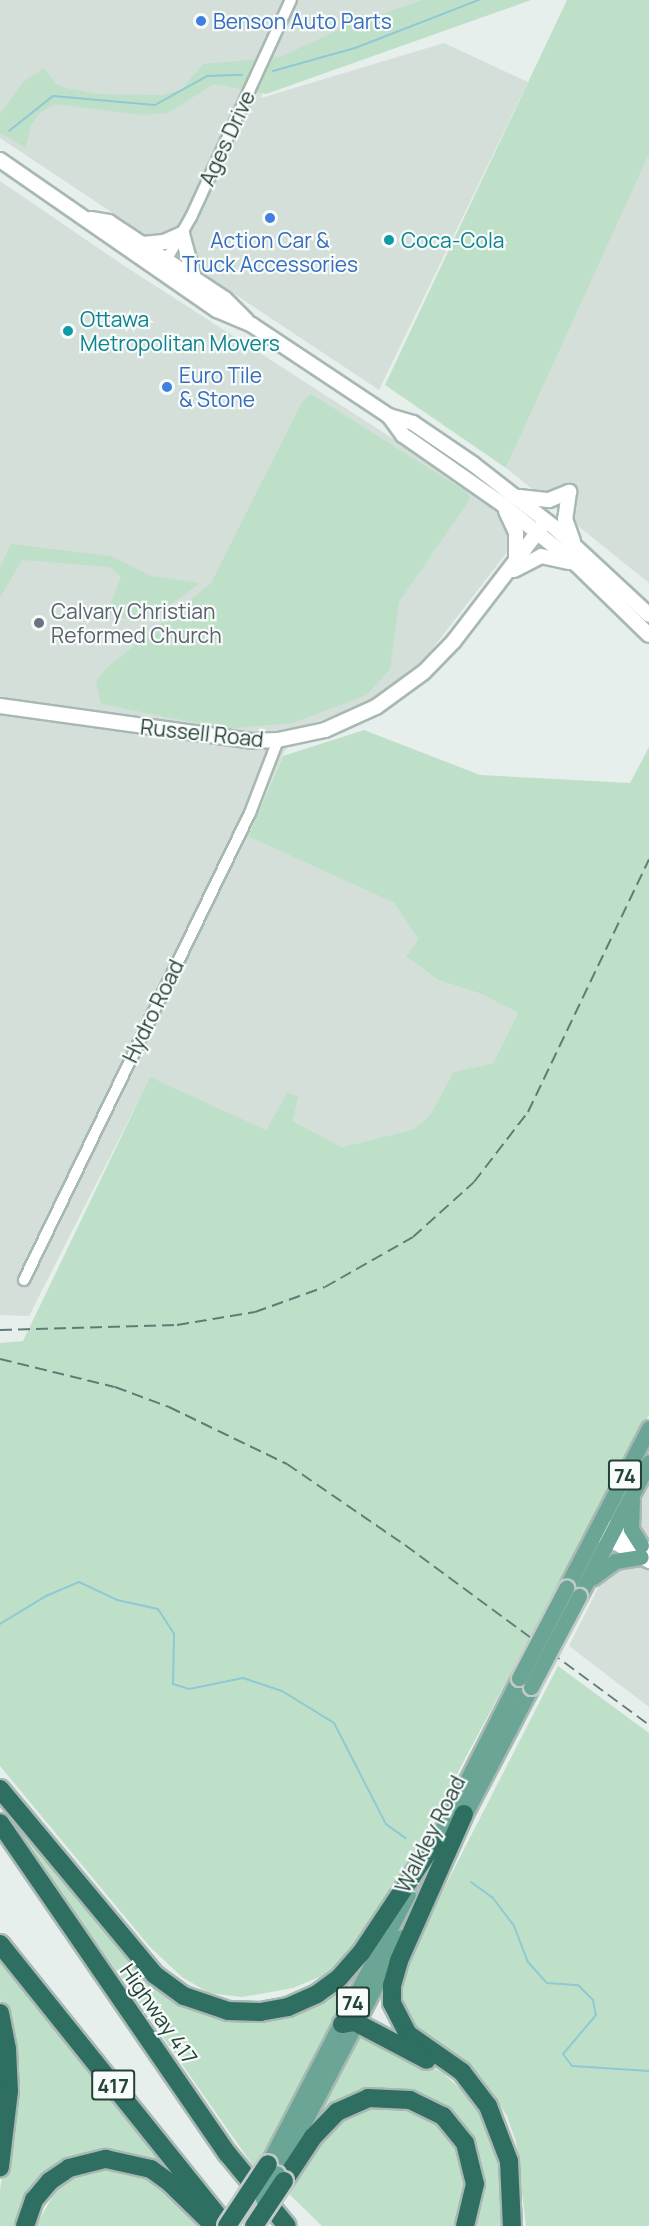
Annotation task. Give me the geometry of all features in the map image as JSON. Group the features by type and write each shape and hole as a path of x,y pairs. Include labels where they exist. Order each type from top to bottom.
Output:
{"highway":[{"path":"0,1789 155,1975 184,1996 228,2011 260,2012 288,2007 317,1994 339,1978 365,1947 436,1840"},
{"path":"464,1814 399,1961 391,1995 402,2028 462,2072 481,2094 493,2118 509,2161 512,2226"},
{"name":"Highway 417","path":"0,1823 202,2117 287,2226"},
{"name":"417","path":"0,1944 227,2226"},
{"path":"0,2013 7,2049 9,2091 0,2167"},
{"path":"349,2023 452,2074 493,2118"},
{"path":"227,2226 337,2112 368,2098 410,2100 433,2110 452,2124 469,2153 475,2196 465,2226"},
{"path":"202,2117 301,2226"},
{"path":"25,2226 34,2200 50,2181 69,2168 106,2159 140,2164 161,2175 213,2226"},
{"path":"254,2226 276,2173"}],"main road":[{"path":"0,160 91,219 109,222 167,260 225,299 252,325 389,416 413,423 516,496 576,546 649,615"},
{"path":"91,219 100,233 158,272 217,310 252,325"},
{"path":"142,244 164,242 182,234 194,278"},
{"path":"389,416 403,435 502,504 577,565 649,635"},
{"path":"516,496 544,501 569,492 565,519 576,546"},
{"path":"502,504 516,532 515,562"},
{"name":"Russell Road","path":"0,706 179,733 278,740 338,725 395,695 446,650 546,521"},
{"path":"505,576 542,556 577,565"},
{"name":"Walkley Road","path":"249,2226 436,1840 577,1589 649,1428"},
{"name":"Walkley Road","path":"604,1531 633,1492 649,1462"},
{"path":"633,1492 631,1529 645,1553"},
{"path":"604,1531 645,1553"},
{"path":"577,1589 609,1564 645,1553"},
{"name":"Walkley Road","path":"349,2023 464,1814 525,1683"}],"street":[{"name":"Ages Drive","path":"158,272 182,234 291,0"},
{"name":"Hydro Road","path":"24,1280 250,813 278,740"}],"shaded area":[{"path":"0,0 432,0 272,62 261,98 444,43 528,82 379,390 0,138"},
{"path":"649,153 649,583 506,468"},
{"path":"0,181 126,267 465,485 505,521 511,547 423,661 363,705 294,730 248,835 394,903 418,939 407,958 438,980 481,994 518,1013 493,1063 453,1072 430,1115 414,1129 342,1147 293,1121 299,1098 289,1092 266,1131 150,1078 29,1316 0,1315"},
{"path":"649,1486 649,1707 569,1646"}],"green space":[{"path":"423,0 531,0 266,94 214,84 168,113 141,115 55,104 40,113 31,125 26,148 0,133 0,114 24,81 44,68 56,84 66,88 98,94 163,95 182,89 203,64 280,57 349,25"},
{"path":"567,0 649,0 649,154 506,468 385,385"},
{"path":"311,394 467,492 470,499 399,602 390,669 367,695 293,723 227,729 101,704 96,682 104,670 211,583 302,402"},
{"path":"11,544 111,556 151,576 200,583 151,619 116,618 110,613 110,605 121,577 110,567 22,560 0,598 0,567"},
{"path":"364,730 480,775 630,783 649,747 649,1415 393,1890 350,1954 322,1976 293,1988 242,1997 209,1993 182,1977 150,1947 0,1766 0,1343 23,1341 150,1077 266,1130 288,1092 299,1097 293,1121 342,1147 414,1129 430,1115 453,1072 493,1063 518,1013 481,994 438,980 406,957 418,939 394,903 248,836 283,756"},
{"path":"558,1666 649,1733 649,2226 526,2226 516,2142 507,2116 489,2089 464,2063 414,2028 399,1998 400,1981 417,1941"},
{"path":"0,1795 197,2008 288,2012 373,1952 270,2148 254,2167 0,1805"},
{"path":"0,1958 171,2170 166,2174 69,2163 20,2226 0,2226 0,2190 8,2144 7,2023 0,1999"},
{"path":"358,2030 443,2073 480,2107 499,2147 506,2226 469,2226 476,2163 413,2097 327,2113 318,2109"},
{"path":"379,2106 416,2108 444,2128 460,2150 466,2182 455,2226 322,2226 286,2191 341,2118 361,2108"},
{"path":"103,2169 123,2170 153,2182 204,2226 36,2226 56,2190 70,2179"}],"waterway":[{"path":"273,71 355,48 479,0"},
{"path":"9,131 53,96 155,105 207,76 242,75"},
{"path":"0,1624 46,1596 79,1582 117,1600 158,1609 174,1634 173,1684 189,1689 243,1678 282,1691 334,1723 386,1824 405,1838"},
{"path":"471,1882 493,1898 514,1926 528,1962 547,1983 578,1985 593,2000 596,2015 563,2054 572,2066 649,2071"}],"railway":[{"path":"0,1330 177,1325 255,1312 325,1287 413,1237 474,1182 528,1112 649,860"},
{"path":"0,1359 115,1387 169,1407 287,1464 405,1545 649,1725"}],"place":[{"name":"Benson Auto Parts","path":"201,21"},
{"name":"Action Car & Truck Accessories","path":"270,218"},
{"name":"Coca-Cola","path":"389,240"},
{"name":"Ottawa Metropolitan Movers","path":"68,331"},
{"name":"Euro Tile & Stone","path":"167,387"},
{"name":"Calvary Christian Reformed Church","path":"39,623"}]}
